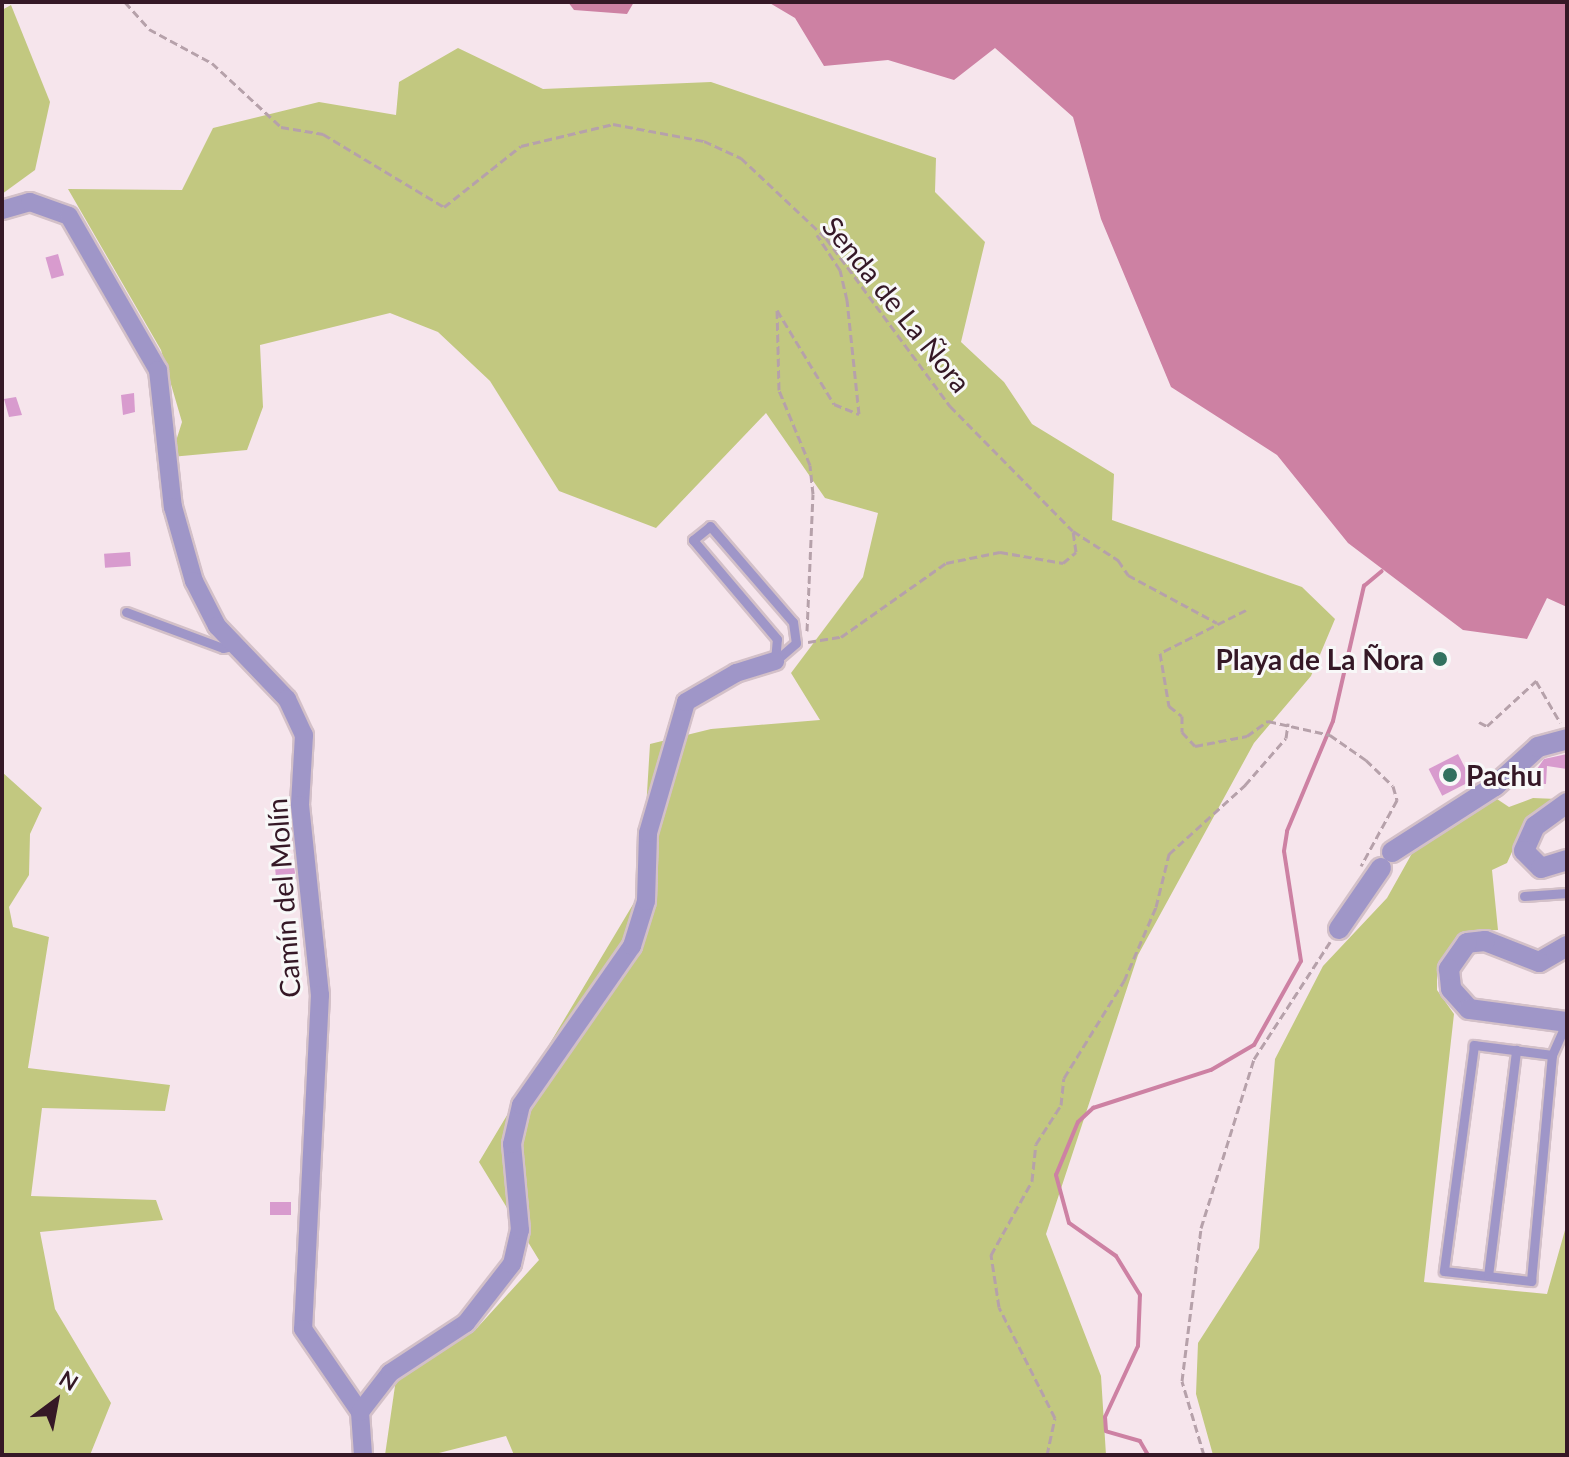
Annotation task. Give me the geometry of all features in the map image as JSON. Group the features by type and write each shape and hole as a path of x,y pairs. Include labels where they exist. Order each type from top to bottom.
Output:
{"street":[{"name":"Camín del Molín","path":"2,210 30,202 69,216 158,370 182,536 194,581 236,645 287,699 304,735 300,805 320,995 303,1329 360,1412"},
{"path":"363,1455 360,1412 390,1373 466,1323 512,1264 520,1230 512,1144 521,1105 632,946 646,901 648,833 686,702 775,661"},
{"path":"1339,929 1386,860 1495,786 1527,754 1565,739"},
{"path":"1567,803 1535,826 1524,851 1541,868 1567,860"},
{"path":"1567,946 1539,962 1485,941 1467,943 1449,969 1451,989 1469,1009 1567,1022"}],"lane":[{"path":"710,526 793,622 796,643 775,661 777,639 693,540 710,526"},
{"path":"126,612 223,648 236,645"},
{"path":"1524,896 1567,893"},
{"path":"1552,1055 1474,1045 1444,1271 1531,1281 1552,1055 1567,1022"},
{"path":"1488,1276 1516,1050"}],"path":[{"name":"Senda de La Ñora","path":"125,2 149,29 212,63 281,127 323,134 444,207 521,146 613,124 704,141 741,158 817,235 950,406 1073,531 1118,560 1128,575 1217,623"},
{"path":"796,643 809,629 813,494 810,465 779,390 777,310 784,311 811,374 834,404 859,414 843,285 817,235"},
{"path":"796,643 841,637 946,563 1000,552 1063,563 1076,552 1073,531"},
{"path":"1246,610 1160,653 1169,706 1182,716 1182,732 1207,747 1268,721 1288,723 1330,735 1393,786 1392,813 1361,855 1360,898"},
{"path":"1479,722 1487,726 1536,681 1555,707 1565,739"},
{"path":"1047,1455 1055,1418 999,1307 991,1255 1032,1181 1036,1144 1061,1105 1064,1078 1124,981 1156,907 1169,854 1245,785 1286,738 1288,723"},
{"path":"1204,1455 1182,1381 1201,1228 1254,1059 1339,929"}],"green space":[{"path":"11,5 50,102 35,170 2,194 2,10"},
{"path":"458,48 543,89 711,82 936,158 935,192 985,242 961,342 1004,382 1032,424 1114,474 1112,520 1302,587 1335,619 1311,676 1254,743 1138,955 1046,1234 1101,1376 1106,1455 514,1455 506,1436 431,1455 385,1455 396,1379 477,1328 539,1260 479,1162 641,891 650,744 711,729 820,720 791,673 863,577 878,513 825,498 766,413 656,528 559,491 490,381 438,332 390,313 260,345 263,407 247,450 171,457 182,422 161,350 68,189 182,190 213,128 319,102 396,115 399,82"},
{"path":"2,772 42,808 30,834 29,875 9,907 13,927 49,937 28,1068 170,1085 165,1111 42,1108 31,1196 156,1200 163,1220 40,1232 55,1309 111,1403 90,1455 2,1455"},
{"path":"1533,798 1557,799 1525,823 1507,863 1492,870 1498,930 1472,931 1454,942 1437,973 1437,990 1454,1014 1424,1282 1547,1294 1567,1223 1567,1455 1213,1455 1196,1394 1198,1343 1259,1248 1275,1059 1323,966 1387,898 1415,848 1497,799 1509,807"}],"shaded area":[{"path":"568,2 634,2 627,14 574,10"},
{"path":"768,2 1567,2 1567,607 1547,598 1527,639 1463,630 1348,543 1277,455 1171,387 1101,219 1073,117 995,48 954,80 888,60 824,66 795,18"}],"building":[{"path":"58,254 64,275 52,279 46,258"},
{"path":"134,393 135,412 123,415 121,395"},
{"path":"16,397 22,415 9,417 4,399"},
{"path":"130,552 131,566 105,568 104,554"},
{"name":"Pachu","path":"1458,754 1472,781 1442,796 1429,769"},
{"path":"1567,754 1567,769 1547,766 1546,784 1527,783 1544,759"},
{"path":"294,866 296,879 276,878 275,867"},
{"path":"270,1202 291,1202 291,1215 270,1215"}],"waterway":[{"path":"1148,1455 1140,1441 1106,1431 1105,1417 1138,1346 1140,1295 1116,1256 1069,1223 1056,1175 1078,1122 1093,1108 1211,1070 1254,1045 1301,961 1284,851 1287,831 1333,721 1364,586 1382,571"}],"place":[{"name":"Playa de La Ñora","path":"1440,659"},
{"name":"Pachu","path":"1450,775"}]}
